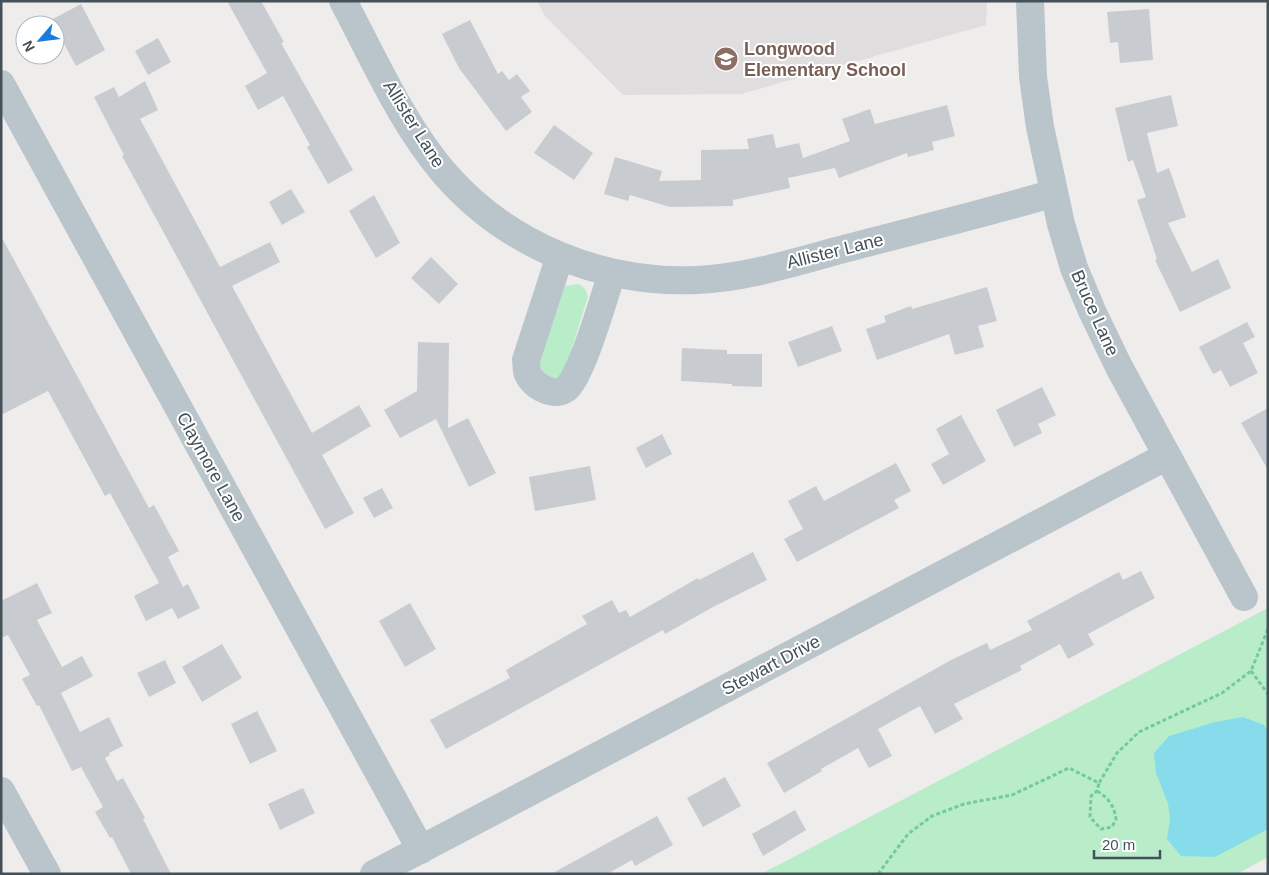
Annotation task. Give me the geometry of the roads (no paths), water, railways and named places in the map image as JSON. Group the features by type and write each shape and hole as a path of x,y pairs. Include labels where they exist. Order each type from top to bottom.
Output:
{"street":[{"name":"Allister Lane","path":"343,1 398,103 432,157 446,175 507,228 536,246 612,273 655,279 698,280 754,272 1054,193"},
{"name":"Bruce Lane","path":"1030,1 1033,76 1040,127 1054,193 1074,268 1092,311 1119,366 1244,597"},
{"name":"Claymore Lane","path":"1,84 421,850"},
{"path":"560,256 526,360 527,372 532,381 549,391 564,391 571,384 612,273"},
{"name":"Stewart Drive","path":"374,874 1167,456"},
{"path":"1,791 47,874"}],"water":[{"path":"1243,717 1264,725 1268,732 1268,829 1215,857 1181,856 1167,839 1170,819 1168,804 1156,773 1154,753 1169,736 1215,722"}],"place":[{"name":"Longwood Elementary School","path":"726,59"}]}
